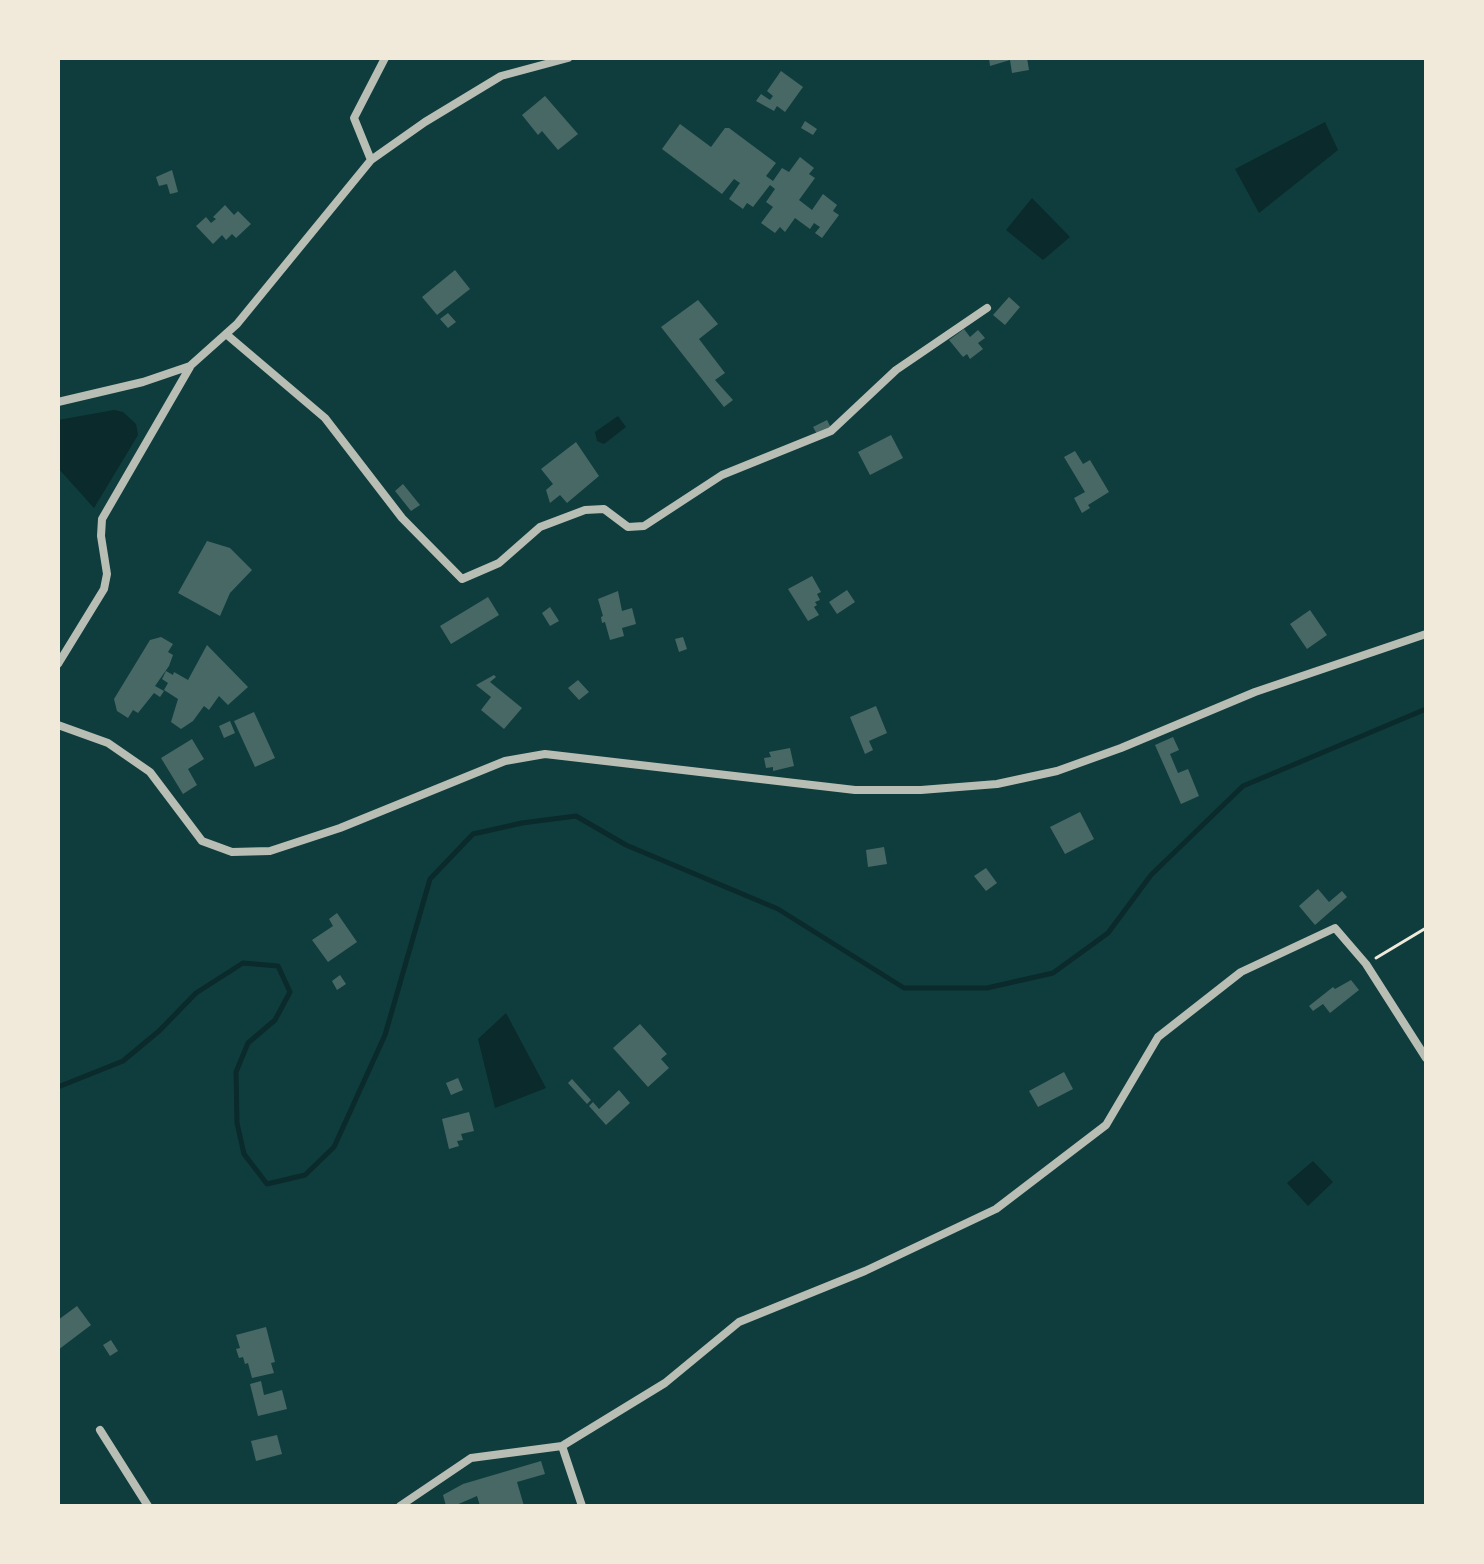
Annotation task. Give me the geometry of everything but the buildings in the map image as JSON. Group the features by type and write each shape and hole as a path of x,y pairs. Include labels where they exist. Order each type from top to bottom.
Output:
{"street":[{"path":"371,160 354,118 385,58"},
{"path":"58,664 104,589 107,574 101,536 102,519 190,366 237,324 371,160 425,122 501,76 568,58"},
{"path":"226,334 325,418 402,518 462,579 499,563 540,527 585,510 604,509 628,527 644,526 722,475 831,431 896,370 987,308"},
{"path":"58,402 143,382 190,366"},
{"path":"58,725 108,743 150,772 202,841 232,852 270,851 340,828 493,765 545,754 855,790 921,790 997,784 1083,762 1255,692 1426,634"},
{"path":"400,1506 471,1458 562,1446 665,1383 739,1322 865,1271 996,1209 1106,1125 1158,1037 1241,972 1335,928 1366,964 1426,1058"},
{"path":"100,1430 148,1506"},
{"path":"562,1446 582,1506"}],"path":[{"path":"1366,964 1426,928"}],"water":[{"path":"1325,122 1338,150 1259,213 1235,169"},
{"path":"1032,198 1070,237 1043,260 1006,230"},
{"path":"114,410 123,412 136,424 138,435 94,508 58,468 58,420"},
{"path":"618,416 626,427 604,444 597,441 595,432"},
{"path":"506,1013 546,1088 495,1108 478,1039"},
{"path":"1313,1161 1333,1182 1308,1206 1287,1183"}],"waterway":[{"path":"58,1087 123,1061 159,1031 196,993 243,963 278,966 290,992 275,1020 248,1043 236,1072 237,1123 244,1154 267,1184 305,1175 334,1147 385,1035 430,879 473,834 522,823 576,816 626,845 778,909 904,988 987,988 1053,973 1108,933 1151,875 1243,786 1426,709"}]}
